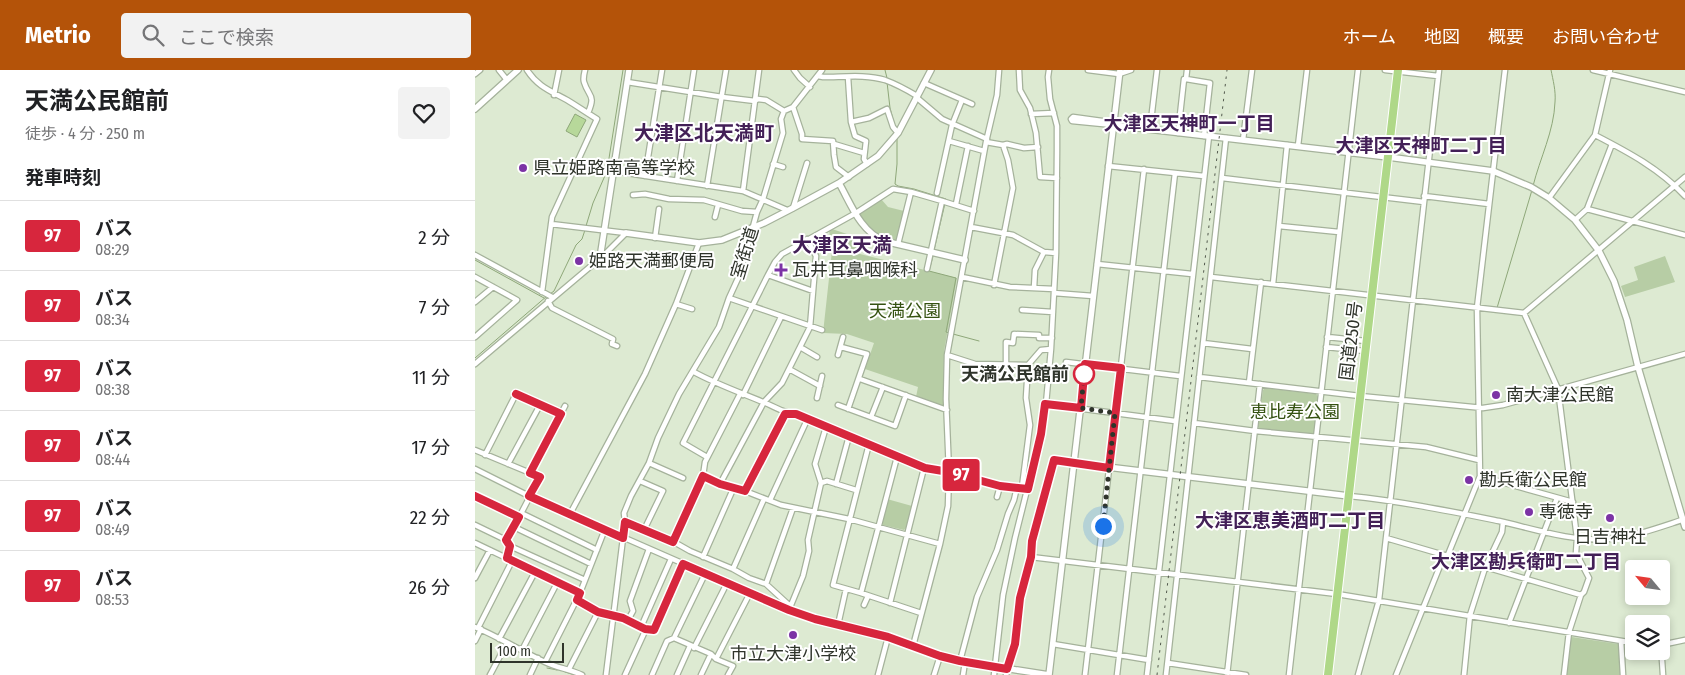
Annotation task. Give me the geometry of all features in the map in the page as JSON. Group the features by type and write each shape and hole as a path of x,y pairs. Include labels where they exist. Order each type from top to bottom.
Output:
{"highway":[{"name":"国道250号","path":"1328,675 1397,71"}],"street":[{"path":"475,74 480,70"},
{"path":"499,70 507,80"},
{"path":"475,109 518,70"},
{"path":"527,70 547,91 566,99 597,119 551,217 542,292"},
{"path":"554,95 559,70"},
{"path":"585,70 583,81 591,95 591,106 588,113"},
{"path":"600,258 629,70"},
{"path":"645,176 661,70"},
{"path":"677,181 694,70"},
{"path":"707,186 726,70"},
{"path":"743,191 759,70"},
{"path":"794,70 799,78 810,87"},
{"path":"627,82 722,98 766,100 784,111 793,107 822,70"},
{"path":"913,646 948,506 947,355 986,141 997,95 999,70"},
{"path":"1019,70 1020,90 1027,101 1038,147 1040,177 1057,178"},
{"path":"994,675 1003,595 1041,434 1051,349 1056,253 1057,126 1050,99 1049,70"},
{"path":"1088,70 1119,72 1131,70"},
{"path":"1150,129 1157,70"},
{"path":"1178,133 1184,79 1186,79 1187,70"},
{"path":"1243,140 1252,70"},
{"path":"1298,146 1307,70"},
{"path":"1289,675 1357,70"},
{"path":"1385,70 1438,76"},
{"path":"1359,675 1379,600 1439,70"},
{"path":"1396,675 1480,476 1477,408 1477,308 1505,70"},
{"path":"1593,70 1610,72 1685,92"},
{"path":"551,224 699,243 722,240 752,228 839,183 878,156 898,133 924,83 928,71"},
{"path":"475,469 529,496 623,538 815,619 888,637 962,662 995,667 1007,672 1049,675 1119,72"},
{"path":"1549,198 1595,135 1610,72"},
{"path":"819,76 883,80 916,97 952,125 986,141 1024,148 1038,147"},
{"path":"848,77 851,122 855,136 866,141 864,159 867,164"},
{"path":"1147,675 1204,176 1210,83 1186,79"},
{"path":"924,83 972,104"},
{"path":"937,193 952,125 962,100"},
{"path":"793,107 802,134 802,140 833,140 836,167 849,176"},
{"path":"851,122 869,118 887,110 893,127 898,133"},
{"name":"室街道","path":"606,675 625,522 624,513 649,463 658,438 679,394 719,327 740,274 752,228 763,200 783,132 781,119 784,111"},
{"path":"1031,114 1054,113"},
{"path":"1104,123 1102,125 1073,121 1071,119 1073,117 1102,121 1113,125 1493,171 1531,187 1549,198 1575,220 1599,251 1616,289 1627,320 1685,527"},
{"path":"1595,135 1640,158 1676,186 1685,196"},
{"path":"1166,675 1226,138"},
{"path":"949,141 985,151"},
{"path":"834,144 865,153"},
{"path":"1575,220 1587,209 1612,144"},
{"path":"994,285 1013,188 1003,145"},
{"path":"1273,284 1287,145"},
{"path":"956,204 969,146"},
{"path":"790,209 807,163"},
{"path":"773,164 783,167"},
{"path":"1108,166 1204,176"},
{"path":"799,167 805,170"},
{"path":"1085,675 1144,169"},
{"path":"613,171 743,191 790,209"},
{"path":"1117,675 1175,172"},
{"path":"1211,276 1524,313 1685,177"},
{"path":"1222,178 1383,197 1489,204"},
{"path":"839,183 864,226 872,235 884,241 965,260"},
{"path":"707,457 683,443 768,275 782,254 856,213 893,189 956,204 974,211"},
{"path":"898,244 911,192"},
{"path":"633,195 645,194 669,199 704,200 742,211 757,212"},
{"path":"927,269 942,201"},
{"path":"715,217 718,204"},
{"path":"655,238 659,209"},
{"path":"1587,209 1685,235"},
{"path":"971,226 1013,235 1044,252 1056,253"},
{"path":"1279,226 1339,232"},
{"path":"475,364 600,258 626,233"},
{"path":"720,484 764,402 782,383 810,326 816,256 807,239"},
{"path":"570,514 645,374 676,304 699,243"},
{"path":"1034,288 1035,270 1044,252"},
{"path":"475,255 542,292 550,299 552,308 613,338 612,344 617,346"},
{"path":"1097,264 1192,274"},
{"path":"768,275 813,291"},
{"path":"475,277 517,300 475,337"},
{"path":"962,277 994,285 1093,296"},
{"path":"1249,383 1261,282"},
{"path":"475,302 493,286"},
{"path":"729,298 822,330"},
{"path":"676,304 692,309"},
{"path":"1022,310 1053,312"},
{"path":"1524,313 1558,389 1577,538 1576,554 1589,578 1584,592 1581,594 1569,632 1564,675"},
{"path":"673,542 703,476 707,457 742,394 781,317"},
{"path":"1006,364 1006,342 1013,343 1014,334 1039,335 1039,338 1051,338"},
{"path":"838,355 843,337"},
{"path":"1327,337 1366,341"},
{"path":"1203,343 1252,349"},
{"path":"800,347 817,357"},
{"path":"841,347 867,354 860,379 848,409"},
{"path":"1326,347 1365,351"},
{"path":"963,675 962,662 977,596 997,550 1019,487 1030,425 1026,398 1028,365 1041,350 1051,349"},
{"path":"1199,377 1477,408 1503,405 1685,354"},
{"path":"947,355 975,364 1028,365"},
{"path":"1066,362 1180,376"},
{"path":"789,369 819,386"},
{"path":"693,372 714,383 764,402 785,414 796,414 925,468 949,472 1000,486 1028,489"},
{"path":"817,398 822,376"},
{"path":"860,379 947,410"},
{"path":"1227,673 1260,384"},
{"path":"871,417 883,387"},
{"path":"485,455 516,394 561,414"},
{"path":"838,405 895,426 906,395"},
{"path":"1045,404 1175,421"},
{"path":"508,464 540,405"},
{"path":"530,473 565,406"},
{"path":"745,491 785,414"},
{"path":"770,500 807,420"},
{"path":"1194,423 1255,431 1426,447 1479,460"},
{"path":"790,608 803,576 809,551 808,540 821,483 815,464 826,427"},
{"path":"836,484 849,436"},
{"path":"869,444 833,585 921,613"},
{"path":"475,450 540,477 506,540"},
{"path":"861,593 897,457"},
{"path":"1007,672 1015,644 1020,598 1031,557 1032,541 1054,460 1074,464 1390,500 1577,538 1607,539 1637,534 1684,520"},
{"path":"649,463 683,478"},
{"path":"890,603 925,468"},
{"path":"703,476 720,484 745,491 781,505 849,519 940,544"},
{"path":"1480,476 1573,502"},
{"path":"640,481 663,491 643,530"},
{"path":"821,483 827,481 856,490"},
{"path":"997,497 1000,486"},
{"path":"703,557 734,488"},
{"path":"475,496 597,550"},
{"path":"1509,623 1557,498"},
{"path":"733,569 764,499"},
{"path":"766,584 793,508"},
{"path":"625,522 766,584 790,608"},
{"path":"1464,675 1470,615 1485,568 1502,532 1503,522"},
{"path":"475,525 506,540 510,546 585,580"},
{"path":"514,527 591,564"},
{"path":"545,662 577,600 605,529"},
{"path":"1386,538 1485,568 1581,594"},
{"path":"475,543 580,593"},
{"path":"507,558 510,546"},
{"path":"629,620 633,611 630,601 649,549"},
{"path":"475,578 490,550"},
{"path":"1031,557 1337,594 1625,642"},
{"path":"625,675 671,559"},
{"path":"475,641 478,628 512,561"},
{"path":"577,600 598,612 629,620 643,628 654,630 683,564"},
{"path":"499,639 535,572"},
{"path":"652,675 667,641 674,638 705,574"},
{"path":"522,650 557,583"},
{"path":"677,675 727,583"},
{"path":"838,625 846,589"},
{"path":"716,659 750,593"},
{"path":"865,605 868,596"},
{"path":"569,669 598,612"},
{"path":"478,628 545,662 582,675"},
{"path":"878,675 888,637"},
{"path":"674,638 733,666 729,675"},
{"path":"1670,643 1685,640"},
{"path":"1621,641 1623,675"},
{"path":"490,675 507,643"},
{"path":"1053,644 1149,660"},
{"path":"701,675 711,654"},
{"path":"934,675 940,656"},
{"path":"531,675 538,658"},
{"path":"1662,660 1663,675"},
{"path":"1168,663 1246,675"},
{"path":"558,675 561,668"}],"green space":[{"path":"881,199 888,207 904,211 897,241 884,238 875,233 859,215 860,212"},
{"name":"天満公園","path":"832,229 856,237 860,254 957,278 944,351 943,405 941,406 916,397 918,387 865,369 874,343 847,334 823,333 832,251 829,230"},
{"path":"1665,256 1675,282 1625,297 1621,286 1638,280 1634,267"},
{"name":"恵比寿公園","path":"1265,388 1316,394 1318,397 1314,433 1312,435 1260,429 1258,427 1263,390"},
{"path":"887,499 912,506 904,530 883,525 881,522"},
{"path":"1570,638 1618,644 1621,675 1567,675"}],"shaded area":[{"path":"575,114 586,120 577,137 566,131"}],"waterway":[{"path":"586,226 593,203 607,171 623,70"},
{"path":"885,70 887,78"},
{"path":"1533,186 1554,113 1555,94 1551,70"},
{"path":"887,82 890,108 895,127"},
{"path":"897,138 895,184 946,199 934,250"},
{"path":"1497,308 1532,190"},
{"path":"550,294 554,291 585,230"},
{"path":"933,256 929,271 956,278 946,332 949,333"},
{"path":"475,260 544,298"},
{"path":"1276,287 1369,297"},
{"path":"475,358 547,296"},
{"path":"953,334 979,341"},
{"path":"484,633 501,643"},
{"path":"509,646 525,655"},
{"path":"547,668 557,670"},
{"path":"565,672 575,675"}],"railway":[{"path":"1157,675 1227,70"}],"bus line":[{"name":"97","path":"475,496 519,517 506,540 510,546 507,558 580,593 577,600 598,612 623,618 645,629 654,630 683,564 789,610 815,619 888,637 940,656 1007,669 1015,644 1020,598 1031,557 1032,541 1054,460 1109,468 1121,368 1085,364 1081,408 1045,404 1041,434 1028,489 1000,486 949,472 925,468 796,414 785,414 745,491 720,484 703,476 673,542 625,522 623,538 529,496 540,477 530,473 561,414 516,394"}],"place":[{"name":"県立姫路南高等学校","path":"523,168"},
{"name":"姫路天満郵便局","path":"579,261"},
{"name":"瓦井耳鼻咽喉科","path":"781,270"},
{"name":"天満公民館前","path":"1084,374"},
{"name":"南大津公民館","path":"1496,395"},
{"name":"勘兵衛公民館","path":"1469,480"},
{"name":"専徳寺","path":"1529,512"},
{"name":"日吉神社","path":"1610,518"},
{"name":"市立大津小学校","path":"793,635"}],"district":[{"name":"大津区天神町一丁目","path":"1189,123"},
{"name":"大津区北天満町","path":"704,133"},
{"name":"大津区天神町二丁目","path":"1421,145"},
{"name":"大津区天満","path":"842,245"},
{"name":"大津区恵美酒町二丁目","path":"1290,520"},
{"name":"大津区勘兵衛町二丁目","path":"1526,561"}],"route":[{"path":"1084,374 1081,408 1115,413 1103,526"}]}
